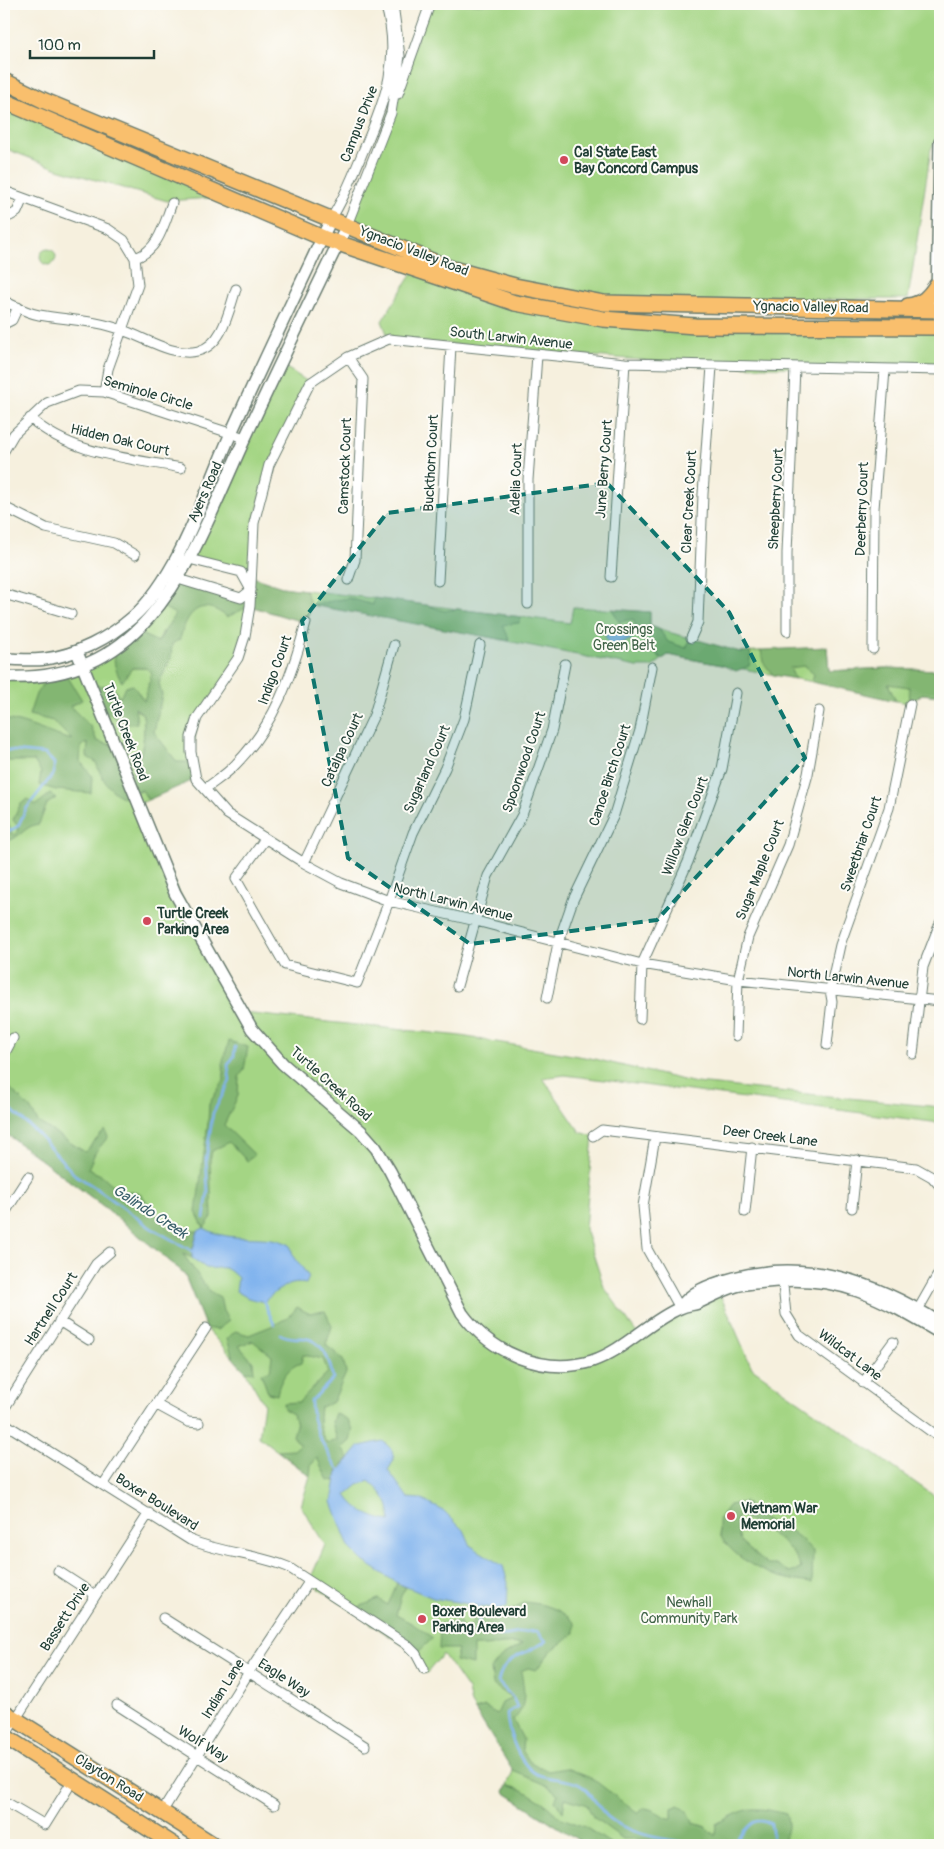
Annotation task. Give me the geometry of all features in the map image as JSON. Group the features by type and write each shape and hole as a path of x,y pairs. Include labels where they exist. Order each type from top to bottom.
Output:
{"main road":[{"name":"Ygnacio Valley Road","path":"4,81 45,101 449,268 516,286 604,302 895,309 939,313"},
{"name":"Ygnacio Valley Road","path":"4,101 338,244 515,303 603,319 694,326 940,327"},
{"path":"895,309 919,304 930,296 937,285"},
{"name":"Clayton Road","path":"10,1715 214,1845"},
{"name":"Clayton Road","path":"4,1737 174,1845"}],"street":[{"name":"Campus Drive","path":"332,219 344,199 384,103 391,73 392,37 385,4"},
{"name":"Campus Drive","path":"347,225 354,203 391,113 400,56 394,4"},
{"path":"391,113 430,4"},
{"path":"939,313 937,285 940,142"},
{"path":"4,191 108,229 124,240 135,258 138,285 108,370 104,392"},
{"path":"4,214 10,216 17,212 23,198"},
{"path":"135,258 142,256 155,244 172,203"},
{"name":"Ayers Road","path":"4,659 45,659 77,652 108,635 133,616 149,599 174,563 231,432 332,219"},
{"name":"Ayers Road","path":"4,677 20,678 84,667 118,647 136,632 161,606 178,579 214,512 245,438 347,225"},
{"path":"4,301 37,315 91,321 122,330 178,352 199,351 213,342 225,323 236,289"},
{"path":"4,324 12,320 18,307"},
{"name":"South Larwin Avenue","path":"250,590 254,523 270,465 310,383 348,357 389,339 624,363 940,370"},
{"name":"Buckthorn Court","path":"438,581 451,346"},
{"name":"Adelia Court","path":"528,604 528,480 538,355"},
{"name":"Camstock Court","path":"348,357 363,378 355,560 348,580"},
{"name":"June Berry Court","path":"611,577 624,363"},
{"name":"Clear Creek Court","path":"691,638 698,622 703,494 712,366"},
{"name":"Sheepberry Court","path":"787,631 787,554 795,368"},
{"name":"Deerberry Court","path":"872,649 874,509 885,370"},
{"name":"Seminole Circle","path":"4,451 14,434 48,403 79,391 104,392 245,438"},
{"name":"Hidden Oak Court","path":"30,418 53,436 80,447 181,468"},
{"path":"4,507 46,528 114,543 135,555"},
{"path":"189,559 242,572 250,590 241,598 178,579 174,563 189,559"},
{"name":"North Larwin Avenue","path":"250,590 245,636 238,658 196,718 191,737 191,752 196,779 227,814 304,863 341,883 389,901 476,921 642,964 738,980 940,1000"},
{"path":"4,594 71,614"},
{"name":"Indigo Court","path":"205,789 235,766 274,715 294,668 306,624"},
{"name":"Catalpa Court","path":"304,863 374,715 394,645"},
{"name":"Sugarland Court","path":"265,839 236,879 285,965 357,983 413,833 445,768 464,719 480,645"},
{"name":"Turtle Creek Road","path":"77,652 175,893 252,1029 283,1064 361,1130 376,1148 390,1171 456,1300 470,1323 497,1348 511,1355 545,1364 578,1364 593,1361 614,1351 680,1308 688,1296 721,1281 749,1273 846,1278 883,1291 916,1313 940,1333"},
{"name":"Spoonwood Court","path":"457,986 488,876 522,815 552,730 565,664"},
{"name":"Canoe Birch Court","path":"547,998 558,943 573,900 614,815 640,730 652,667"},
{"name":"Willow Glen Court","path":"642,964 688,862 722,769 736,692"},
{"name":"Sweetbriar Court","path":"827,1045 832,1001 830,990 840,946 889,808 910,704"},
{"name":"Sugar Maple Court","path":"736,1036 738,980 748,937 788,845 808,774 819,711"},
{"path":"912,1054 923,967 940,923"},
{"path":"640,1019 642,964"},
{"path":"4,1055 14,1038"},
{"name":"Deer Creek Lane","path":"592,1136 602,1130 916,1168 932,1177 940,1186"},
{"path":"655,1137 643,1206 647,1249 680,1308"},
{"path":"745,1212 752,1148"},
{"path":"852,1208 857,1160"},
{"path":"4,1214 28,1177"},
{"name":"Hartnell Court","path":"4,1409 96,1264 110,1252"},
{"path":"916,1313 940,1271"},
{"name":"Wildcat Lane","path":"782,1275 786,1314 799,1335 940,1438"},
{"name":"Turtle Creek Road","path":"916,1313 940,1323"},
{"path":"59,1321 89,1340"},
{"path":"103,1485 206,1328"},
{"path":"863,1383 893,1342"},
{"path":"157,1405 188,1422 199,1423"},
{"name":"Boxer Boulevard","path":"4,1422 190,1540 220,1551 276,1562 288,1567 406,1644 416,1654 424,1669"},
{"name":"Bassett Drive","path":"4,1737 10,1715 95,1595 149,1513"},
{"path":"58,1570 95,1595"},
{"name":"Indian Lane","path":"162,1812 249,1672 309,1582"},
{"name":"Eagle Way","path":"163,1618 365,1746"},
{"name":"Wolf Way","path":"117,1705 274,1805"},
{"path":"4,1800 45,1825 73,1780"}],"highlighted area":[{"path":"607,483 729,612 805,758 657,920 470,944 348,858 302,621 387,513"}],"green space":[{"name":"Cal State East Bay Concord Campus","path":"430,4 940,4 940,134 931,149 908,299 844,299 708,304 604,303 515,286 347,225"},
{"path":"4,101 226,197 167,201 58,169 4,148"},
{"path":"48,249 54,251 56,257 54,263 48,265 42,263 40,257 42,251"},
{"path":"414,270 603,319 940,327 940,370 712,366 389,339 382,321"},
{"name":"Crossings Green Belt","path":"280,364 310,383 269,465 254,523 252,577 282,587 570,623 573,607 650,612 650,627 740,652 827,647 829,671 886,668 940,670 940,696 922,694 910,704 824,684 668,655 652,667 637,667 398,619 311,605 306,623 250,606 238,658 197,718 193,762 177,763 148,732 163,631 158,642 136,632 161,606 241,598 250,590 241,572 189,559"},
{"path":"252,577 282,587 306,590 310,605 349,598 373,605 374,598 426,605 445,611 457,609 522,617 519,623 503,625 510,641 311,605 306,623 250,606 227,617 218,611 202,608 196,610 186,621 180,639 172,644 171,658 159,683 162,695 154,732 177,762 193,762 196,779 148,800 142,790 123,798 106,783 96,762 87,757 88,743 81,746 80,761 92,776 91,793 56,790 39,785 41,772 34,761 4,761 4,719 72,740 53,721 29,715 36,694 50,674 64,671 82,700 70,706 91,727 97,741 115,746 129,778 142,748 143,714 135,708 137,723 126,724 101,709 92,686 112,685 120,698 125,687 133,685 144,701 152,672 146,668 132,668 122,682 115,666 115,654 118,648 136,632 158,642 175,614 161,606 178,579 241,598 251,590"},
{"path":"612,609 650,612 650,626 659,629 668,642 686,648 691,638 740,652 751,651 749,666 736,671 722,665 668,655 662,659 642,641 633,619 619,622"},
{"name":"Newhall Community Park","path":"117,647 121,681 132,668 147,668 153,672 144,702 120,698 93,686 143,714 142,748 137,764 128,779 135,794 143,790 148,800 139,804 155,847 243,1013 461,1036 590,1058 696,1083 940,1107 940,1123 565,1075 543,1078 580,1132 593,1136 585,1229 604,1287 638,1335 719,1292 752,1368 940,1500 940,1845 586,1845 504,1792 513,1771 471,1704 468,1690 443,1654 426,1674 416,1654 309,1582 325,1545 301,1506 310,1476 259,1437 264,1404 245,1371 206,1328 184,1273 107,1209 4,1132 4,677 49,674"},
{"path":"827,647 829,671 886,668 940,670 940,696 922,694 910,704 909,687 888,684 896,701 812,682 814,674 804,666 790,668 795,679 773,675 763,662 761,650"},
{"path":"50,794 56,798 47,804 39,824 4,842 4,820 8,822 12,835 17,833 18,826 13,820 20,805 27,799 36,805"},
{"path":"229,1041 248,1047 244,1070 239,1077 238,1096 224,1125 255,1155 247,1161 229,1142 212,1151 210,1160 212,1217 204,1228 196,1212 209,1104 224,1080 223,1061"},
{"path":"4,1082 30,1108 38,1122 85,1152 105,1130 108,1137 95,1153 88,1169 103,1176 118,1190 140,1193 170,1232 187,1239 191,1231 198,1231 192,1258 183,1254 209,1291 220,1297 223,1311 229,1321 217,1330 206,1328 184,1273 107,1209 4,1132"},
{"path":"297,1307 308,1313 325,1311 332,1326 326,1345 343,1359 346,1373 333,1402 320,1407 319,1413 322,1435 327,1444 337,1440 332,1422 335,1413 348,1420 353,1429 350,1441 342,1448 349,1458 338,1469 335,1481 328,1480 317,1458 311,1465 310,1476 278,1451 294,1450 300,1445 293,1436 296,1425 293,1414 284,1409 283,1403 299,1402 328,1372 323,1359 303,1355 301,1363 288,1371 284,1376 277,1395 268,1393 261,1373 270,1371 272,1356 253,1341 239,1346 253,1362 254,1372 245,1371 233,1358 227,1339 235,1331 249,1335 276,1324 288,1317"},
{"path":"745,1502 762,1519 784,1526 800,1538 813,1551 812,1583 790,1580 770,1574 752,1565 734,1552 722,1539 719,1530 719,1518 729,1505","holes":["739,1515 766,1530 784,1544 797,1560 801,1569 789,1572 776,1565 767,1565 740,1541 736,1522"]},
{"path":"397,1583 406,1587 401,1596 396,1615 433,1638 416,1654 352,1610 378,1599 388,1605"},
{"path":"524,1602 552,1608 564,1614 575,1623 575,1633 551,1651 536,1670 528,1668 521,1671 524,1691 523,1704 518,1715 513,1720 523,1739 522,1750 530,1762 548,1771 566,1768 593,1779 638,1814 643,1808 647,1808 672,1819 672,1808 679,1805 688,1812 694,1823 706,1827 715,1836 716,1824 743,1811 757,1809 786,1814 788,1827 782,1845 641,1845 653,1844 650,1839 623,1839 593,1817 587,1805 565,1798 563,1812 555,1800 558,1794 548,1786 513,1771 475,1710 485,1707 497,1714 502,1703 512,1698 493,1685 491,1669 501,1657 522,1644 473,1646 473,1665 455,1661 458,1649 439,1649 440,1624 459,1621 464,1631 473,1622 474,1609 500,1612 512,1609"},
{"path":"507,1785 523,1790 544,1803 559,1817 585,1827 613,1845 586,1845 504,1792"}],"water":[{"path":"627,627 632,639 610,647 605,635"},
{"path":"204,1228 226,1236 271,1239 290,1245 293,1255 309,1277 306,1284 300,1283 283,1287 264,1302 248,1298 236,1291 238,1278 229,1270 226,1268 206,1268 192,1258 198,1231"},
{"path":"383,1441 392,1450 394,1460 388,1470 408,1498 420,1499 444,1511 465,1532 471,1546 503,1566 508,1583 507,1607 498,1609 433,1598 397,1583 363,1561 349,1547 332,1502 337,1473 360,1446","holes":["369,1481 388,1503 390,1521 365,1513 354,1505 346,1495 358,1485"]}],"waterway":[{"name":"Galindo Creek","path":"4,750 45,754 54,763 54,773 26,809 18,826 10,831 4,830"},
{"path":"204,1218 208,1192 206,1159 213,1113 230,1081 228,1065 234,1056 235,1047"},
{"name":"Galindo Creek","path":"4,1103 38,1134 74,1174 151,1228 194,1252"},
{"name":"Galindo Creek","path":"263,1300 274,1324"},
{"name":"Galindo Creek","path":"280,1334 310,1339 321,1347 328,1359 333,1379 311,1401 312,1411 319,1437 340,1470"},
{"name":"Galindo Creek","path":"478,1606 479,1625 487,1631 500,1635 537,1631 546,1641 510,1661 505,1666 498,1682 513,1698 517,1707 507,1713 509,1729 516,1748 526,1765 539,1775 570,1781 580,1785 588,1791 608,1817 628,1829 653,1837 703,1845"},
{"name":"Galindo Creek","path":"718,1845 734,1841 749,1825 757,1821 771,1824 774,1845"}],"place":[{"name":"Cal State East Bay Concord Campus","path":"564,160"},
{"name":"Turtle Creek Parking Area","path":"147,921"},
{"name":"Vietnam War Memorial","path":"731,1516"},
{"name":"Boxer Boulevard Parking Area","path":"422,1619"}]}
